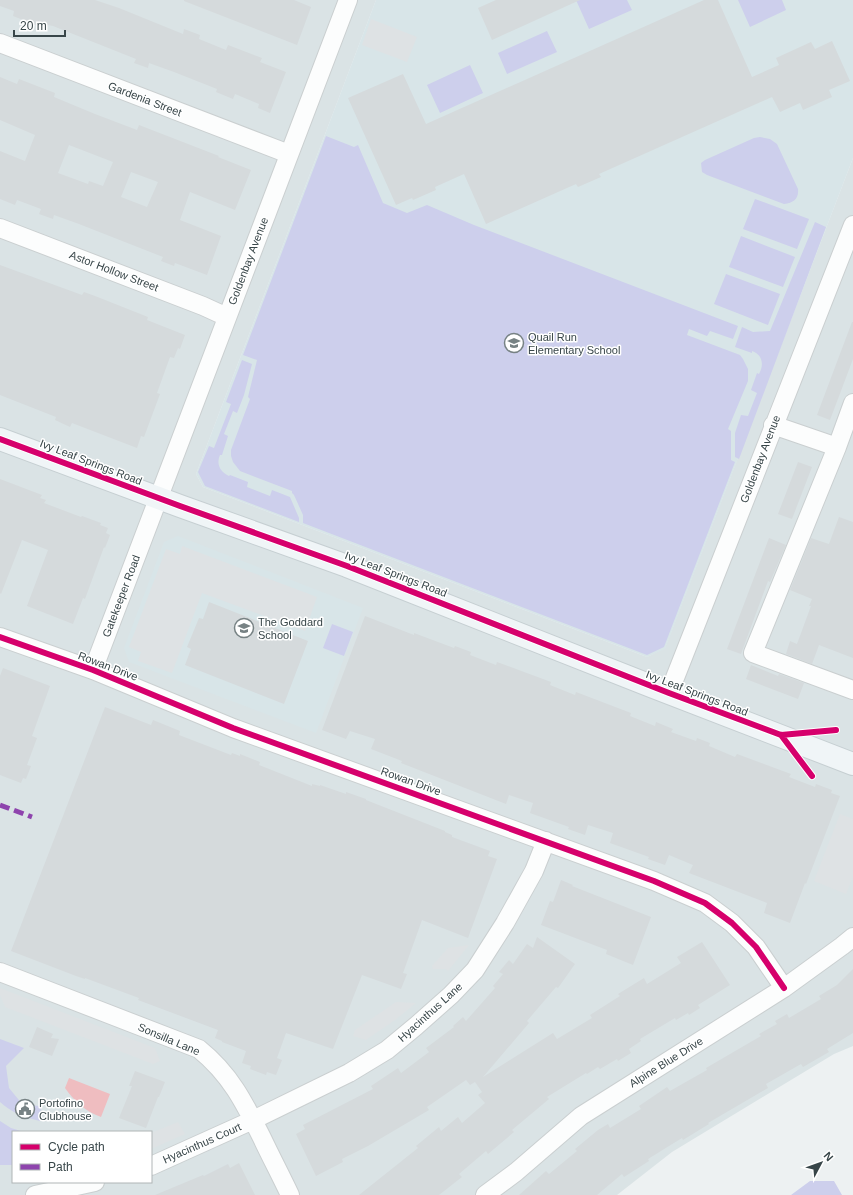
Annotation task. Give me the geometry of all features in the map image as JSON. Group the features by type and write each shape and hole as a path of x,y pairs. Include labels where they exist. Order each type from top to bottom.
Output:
{"street":[{"name":"Goldenbay Avenue","path":"149,522 348,0"},
{"name":"Gardenia Street","path":"0,43 290,154"},
{"name":"Goldenbay Avenue","path":"669,693 853,224"},
{"name":"Astor Hollow Street","path":"0,228 203,306 227,317"},
{"path":"853,403 837,447 753,653 853,690"},
{"path":"773,425 837,447"},
{"name":"Ivy Leaf Springs Road","path":"0,438 158,498 348,566 853,764"},
{"name":"Gatekeeper Road","path":"93,670 149,522"},
{"name":"Rowan Drive","path":"0,637 93,670 234,728 654,881 705,903 732,923 756,947 784,988"},
{"name":"Hyacinthus Lane","path":"253,1120 349,1073 387,1050 451,995 475,970 505,923 534,870 546,841"},
{"name":"Alpine Blue Drive","path":"485,1195 516,1172 580,1116 784,988 853,937"},
{"name":"Sonsilla Lane","path":"0,972 199,1049 212,1060 237,1090 290,1195"},
{"name":"Hyacinthus Court","path":"152,1166 253,1120"},
{"path":"35,1195 90,1183"}],"shaded area":[{"path":"0,0 376,0 196,474 203,487 647,657 665,648 853,158 853,1046 834,1054 672,1152 617,1195 0,1195"},
{"name":"Quail Run Elementary School","path":"376,0 853,0 853,158 665,649 647,657 203,487 196,474"},
{"path":"576,0 627,0 632,10 589,29"},
{"path":"738,0 782,0 786,10 750,27"},
{"path":"371,19 417,37 407,62 362,45"},
{"path":"547,31 557,52 507,74 498,53"},
{"path":"470,65 483,93 440,113 427,85"},
{"path":"326,136 354,147 358,145 383,203 407,213 427,205 474,225 738,326 733,339 710,331 707,336 689,329 687,335 740,355 748,369 748,381 728,429 731,431 731,460 735,462 664,647 647,655 303,523 303,515 292,491 240,471 233,462 231,450 250,399 248,397 257,360 243,355"},
{"path":"760,137 770,139 777,144 798,189 798,195 795,200 784,204 702,172 701,163 705,160 754,138"},
{"path":"755,199 809,219 797,249 743,229"},
{"path":"815,222 826,227 739,459 735,457 735,433 741,415 748,416 757,393 751,390 757,373 759,374 761,371 762,361 756,353 735,347 742,327 753,332 770,331"},
{"path":"741,236 795,257 783,287 729,267"},
{"path":"726,274 780,294 768,325 714,304"},
{"path":"242,360 252,364 244,395 237,413 233,411 224,434 228,436 222,455 220,455 219,458 219,465 221,470 229,476 230,475 248,482 247,487 270,496 272,490 290,497 299,518 299,522 205,486 198,472 209,446 214,448 231,404 226,402"},
{"name":"The Goddard School","path":"178,536 363,608 316,733 129,662 124,648 164,542"},
{"path":"182,546 317,597 305,631 202,593 172,673 138,661 141,652 129,647 166,549 180,554"},
{"path":"332,624 353,632 344,656 323,648"},
{"path":"840,814 853,819 853,876 846,894 814,881"},
{"path":"469,945 448,971 446,969 433,969 432,966 448,948"},
{"path":"0,988 155,1048 160,1061 153,1064 5,1007 0,995"},
{"path":"396,1002 416,1003 366,1040 353,1036 355,1030"},
{"path":"0,1039 24,1048 6,1066 9,1088 23,1105 41,1106 40,1121 18,1114 0,1102"},
{"path":"69,1078 110,1094 101,1117 85,1109 76,1102 65,1088"},
{"path":"0,1121 11,1128 21,1131 12,1131 12,1165 0,1165"},
{"path":"178,1122 185,1134 152,1149 152,1133"},
{"path":"810,1181 834,1181 842,1195 791,1195"}],"building":[{"path":"0,0 95,0 183,34 184,29 200,35 199,39 226,50 228,45 262,58 260,62 286,72 270,113 258,108 259,104 235,94 233,99 216,92 217,89 174,72 149,63 148,68 134,63 136,59 53,26 48,25 46,29 13,16 14,11 0,6"},
{"path":"184,0 294,0 311,7 297,45"},
{"path":"496,0 580,0 492,40 478,8"},
{"path":"704,0 718,0 752,77 779,65 776,58 811,42 815,49 832,41 850,81 829,90 832,97 803,110 800,103 780,112 772,97 599,174 601,177 578,187 576,184 486,224 464,174 435,187 436,190 413,200 412,198 396,205 348,98 403,74 426,124"},
{"path":"0,77 17,84 19,79 55,93 54,97 95,114 137,130 139,125 251,170 235,210 190,192 180,220 221,236 207,275 175,263 174,266 161,261 163,257 79,224 54,215 53,219 39,214 41,209 17,200 15,205 0,199 0,151 25,161 35,135 0,120","holes":["69,145 113,162 103,186 89,181 88,184 58,173","131,172 158,182 147,207 121,197"]},
{"path":"0,265 82,295 84,292 95,296 148,317 147,320 185,335 180,349 178,348 174,358 170,357 157,393 160,394 144,437 141,436 137,448 72,423 70,427 55,420 56,417 0,395"},
{"path":"852,322 853,359 830,420 817,415"},
{"path":"798,462 812,467 792,519 778,514"},
{"path":"0,479 42,495 40,498 46,500 44,503 101,523 100,525 108,528 106,533 110,535 105,548 104,547 85,599 83,598 73,624 27,606 48,550 22,540 1,594 0,593"},
{"path":"839,517 853,522 853,658 819,645 812,664 786,654 790,641 797,644 811,606 809,606 812,599 790,590 811,538 829,544"},
{"path":"769,538 786,545 770,582 768,581 741,654 727,649"},
{"path":"209,602 308,641 284,704 185,665 191,649 187,647 199,618 203,619"},
{"path":"365,616 414,635 414,633 454,648 455,646 471,652 470,655 496,665 497,662 551,682 550,685 575,695 576,692 631,713 630,716 655,726 656,722 673,729 671,732 696,741 697,738 710,743 709,746 735,757 737,754 791,774 789,777 815,787 816,784 832,790 831,793 840,796 790,923 764,913 767,903 689,873 693,865 669,855 665,865 648,859 649,857 610,843 613,833 588,825 585,835 568,829 569,827 530,813 533,803 509,795 506,804 401,763 402,761 371,749 375,739 350,731 346,739 322,730"},
{"path":"751,665 778,676 779,674 804,683 798,699 746,679"},
{"path":"3,668 50,686 32,736 37,738 27,765 31,766 26,779 23,778 21,783 0,775 0,676"},
{"path":"105,707 151,725 153,720 180,731 179,735 231,755 232,753 240,756 240,754 260,762 259,765 312,786 312,784 320,785 366,799 445,831 452,835 452,837 490,851 488,856 497,859 468,938 422,920 403,973 407,974 401,989 362,975 333,1049 286,1033 277,1058 282,1060 276,1075 267,1072 266,1075 250,1069 251,1066 242,1063 246,1051 215,1038 218,1030 138,1000 139,998 11,951"},
{"path":"561,880 573,885 572,886 651,917 633,965 606,954 607,950 541,925 550,901 553,902"},
{"path":"537,937 575,964 558,988 556,987 527,1021 529,1023 483,1077 553,1033 557,1039 592,1018 590,1015 620,996 618,994 644,978 647,984 681,963 677,957 702,942 730,985 698,1005 700,1008 689,1015 688,1013 676,1020 675,1018 640,1039 641,1041 629,1049 631,1053 618,1061 617,1059 600,1069 598,1067 587,1074 586,1073 547,1097 549,1099 512,1130 514,1132 488,1154 486,1151 459,1174 462,1177 439,1195 359,1195 418,1148 416,1146 439,1127 441,1131 458,1117 462,1123 485,1103 478,1095 482,1092 475,1082 470,1085 466,1080 427,1107 429,1110 368,1146 342,1159 343,1162 316,1176 296,1134 305,1129 303,1125 373,1089 371,1086 398,1068 401,1073 429,1052 426,1048 454,1027 453,1026 463,1017 466,1021 495,988 493,986 503,974 499,972 509,960 513,964 527,944 533,948"},
{"path":"853,969 853,1033 827,1049 829,1052 803,1067 801,1064 766,1084 768,1088 708,1123 709,1124 683,1140 682,1138 648,1159 649,1161 624,1177 622,1174 597,1195 519,1195 546,1171 549,1174 577,1151 575,1149 598,1130 608,1124 610,1128 641,1109 639,1106 667,1087 670,1091 707,1070 706,1068 761,1036 759,1034 777,1024 775,1021 787,1014 789,1018 821,999 819,996 837,985"},
{"path":"37,1027 53,1034 51,1038 59,1039 52,1056 29,1047"},
{"path":"135,1071 165,1082 146,1128 119,1118 132,1086 129,1086"},
{"path":"239,1163 255,1195 155,1195 203,1175 204,1176 228,1164 230,1168"}],"marked path":[{"path":"0,805 32,817"}],"cycle path":[{"path":"0,439 347,566 669,693 781,735 836,730"},
{"path":"0,637 93,670 233,728 654,881 705,903 732,923 756,947 784,988"},
{"path":"781,735 812,776"}],"place":[{"name":"Quail Run Elementary School","path":"514,343"},
{"name":"The Goddard School","path":"244,628"},
{"name":"Portofino Clubhouse","path":"25,1109"}]}
